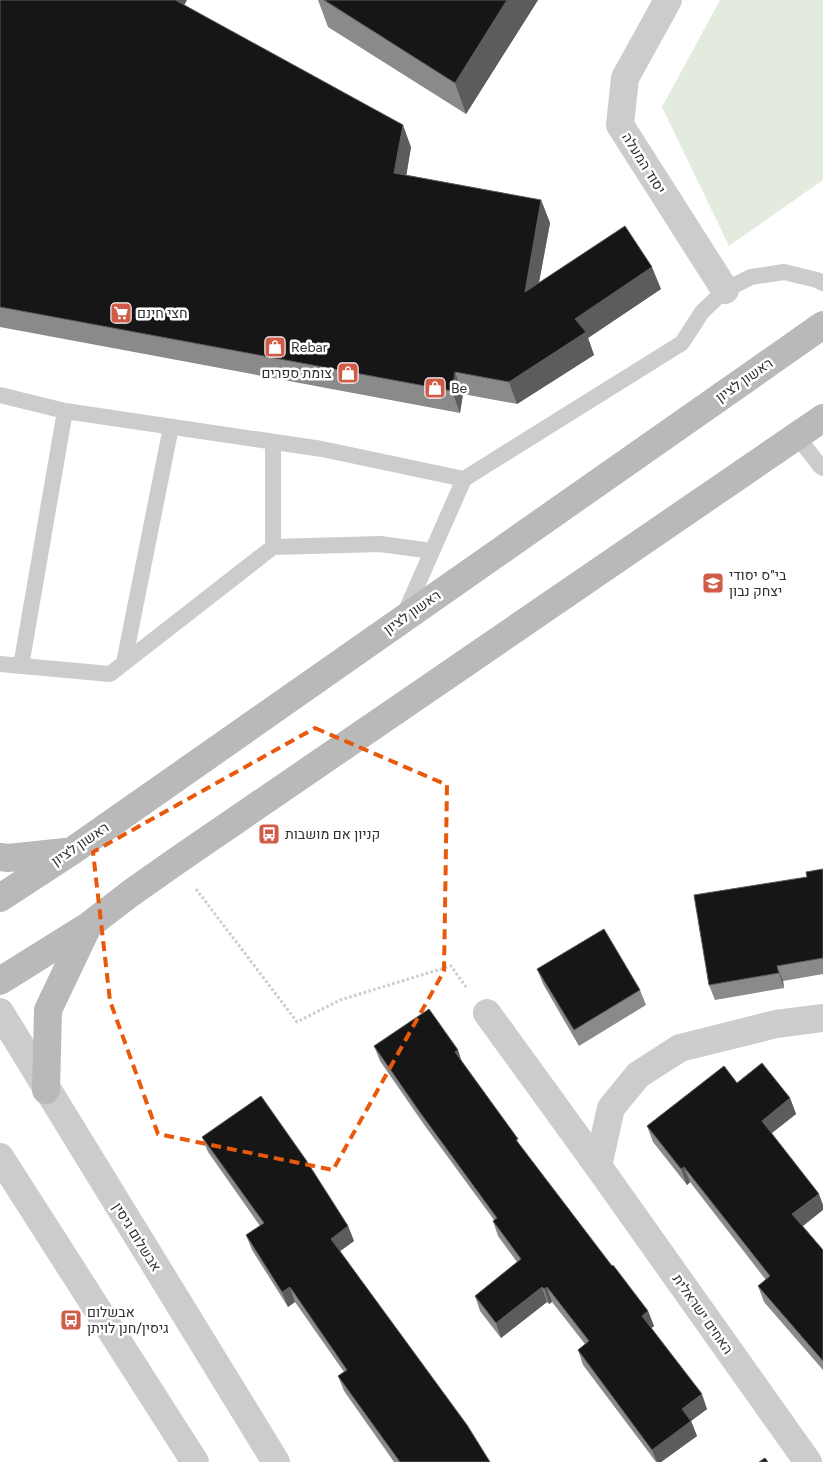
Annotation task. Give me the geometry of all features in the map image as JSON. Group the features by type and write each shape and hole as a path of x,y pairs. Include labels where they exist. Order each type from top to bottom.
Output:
{"main road":[{"name":"ראשון לציון","path":"0,898 72,851 823,325"},
{"path":"0,981 88,926 175,862 823,418"},
{"path":"0,857 8,858 72,851"},
{"path":"46,1090 48,1010 88,926"}],"street":[{"name":"יסוד המעלה","path":"668,0 625,78 620,125 725,290"},
{"name":"אבשלום גיסין","path":"0,1012 46,1090 276,1462"},
{"name":"האחים ישראלית","path":"486,1013 598,1166 808,1462"},
{"path":"598,1166 611,1108 638,1075 680,1048 776,1024 823,1018"},
{"path":"0,1157 195,1462"}],"lane":[{"path":"402,620 464,479 682,343 702,312 725,290 752,277 784,272 823,283"},
{"path":"0,395 65,411 322,449 464,479"},
{"path":"21,666 65,411"},
{"path":"124,663 170,427"},
{"path":"797,436 823,468"},
{"path":"273,442 273,547"},
{"path":"0,664 110,674 273,547 380,544 432,551"}],"path":[{"path":"175,862 297,1022 340,1000 450,966 486,1013"}],"highlighted area":[{"path":"315,728 447,785 444,971 333,1170 158,1134 110,1001 93,852"}],"shaded area":[{"path":"720,0 823,0 823,180 729,246 662,107"}],"building":[{"path":"0,0 175,0 403,125 394,173 541,200 525,292 625,226 652,267 575,319 586,332 509,382 455,372 452,391 0,307"},
{"path":"324,0 507,0 455,83"},
{"path":"823,869 823,958 777,966 779,973 709,985 694,895 807,877 806,872"},
{"path":"604,929 640,990 574,1030 537,969"},
{"path":"429,1009 458,1050 455,1052 518,1139 516,1140 648,1311 642,1316 702,1394 682,1409 691,1421 652,1450 578,1350 589,1341 547,1287 544,1289 542,1287 496,1323 475,1296 521,1259 493,1221 497,1218 374,1046"},
{"path":"762,1063 790,1098 762,1121 819,1194 792,1214 823,1250 823,1361 758,1286 770,1276 684,1167 681,1169 647,1126 724,1066 737,1083"},
{"path":"261,1096 306,1160 348,1226 331,1239 467,1425 490,1462 400,1462 338,1376 347,1370 290,1287 282,1292 246,1235 264,1223 202,1137"},
{"path":"765,1458 768,1462 759,1462"}],"place":[{"name":"חצי חינם","path":"121,313"},
{"name":"Rebar","path":"275,347"},
{"name":"צומת ספרים","path":"348,373"},
{"name":"Be","path":"435,388"},
{"name":"בי\"ס יסודי יצחק נבון","path":"713,583"},
{"name":"קניון אם מושבות","path":"269,834"},
{"name":"אבשלום גיסין/חנן לויתן","path":"71,1320"}]}
